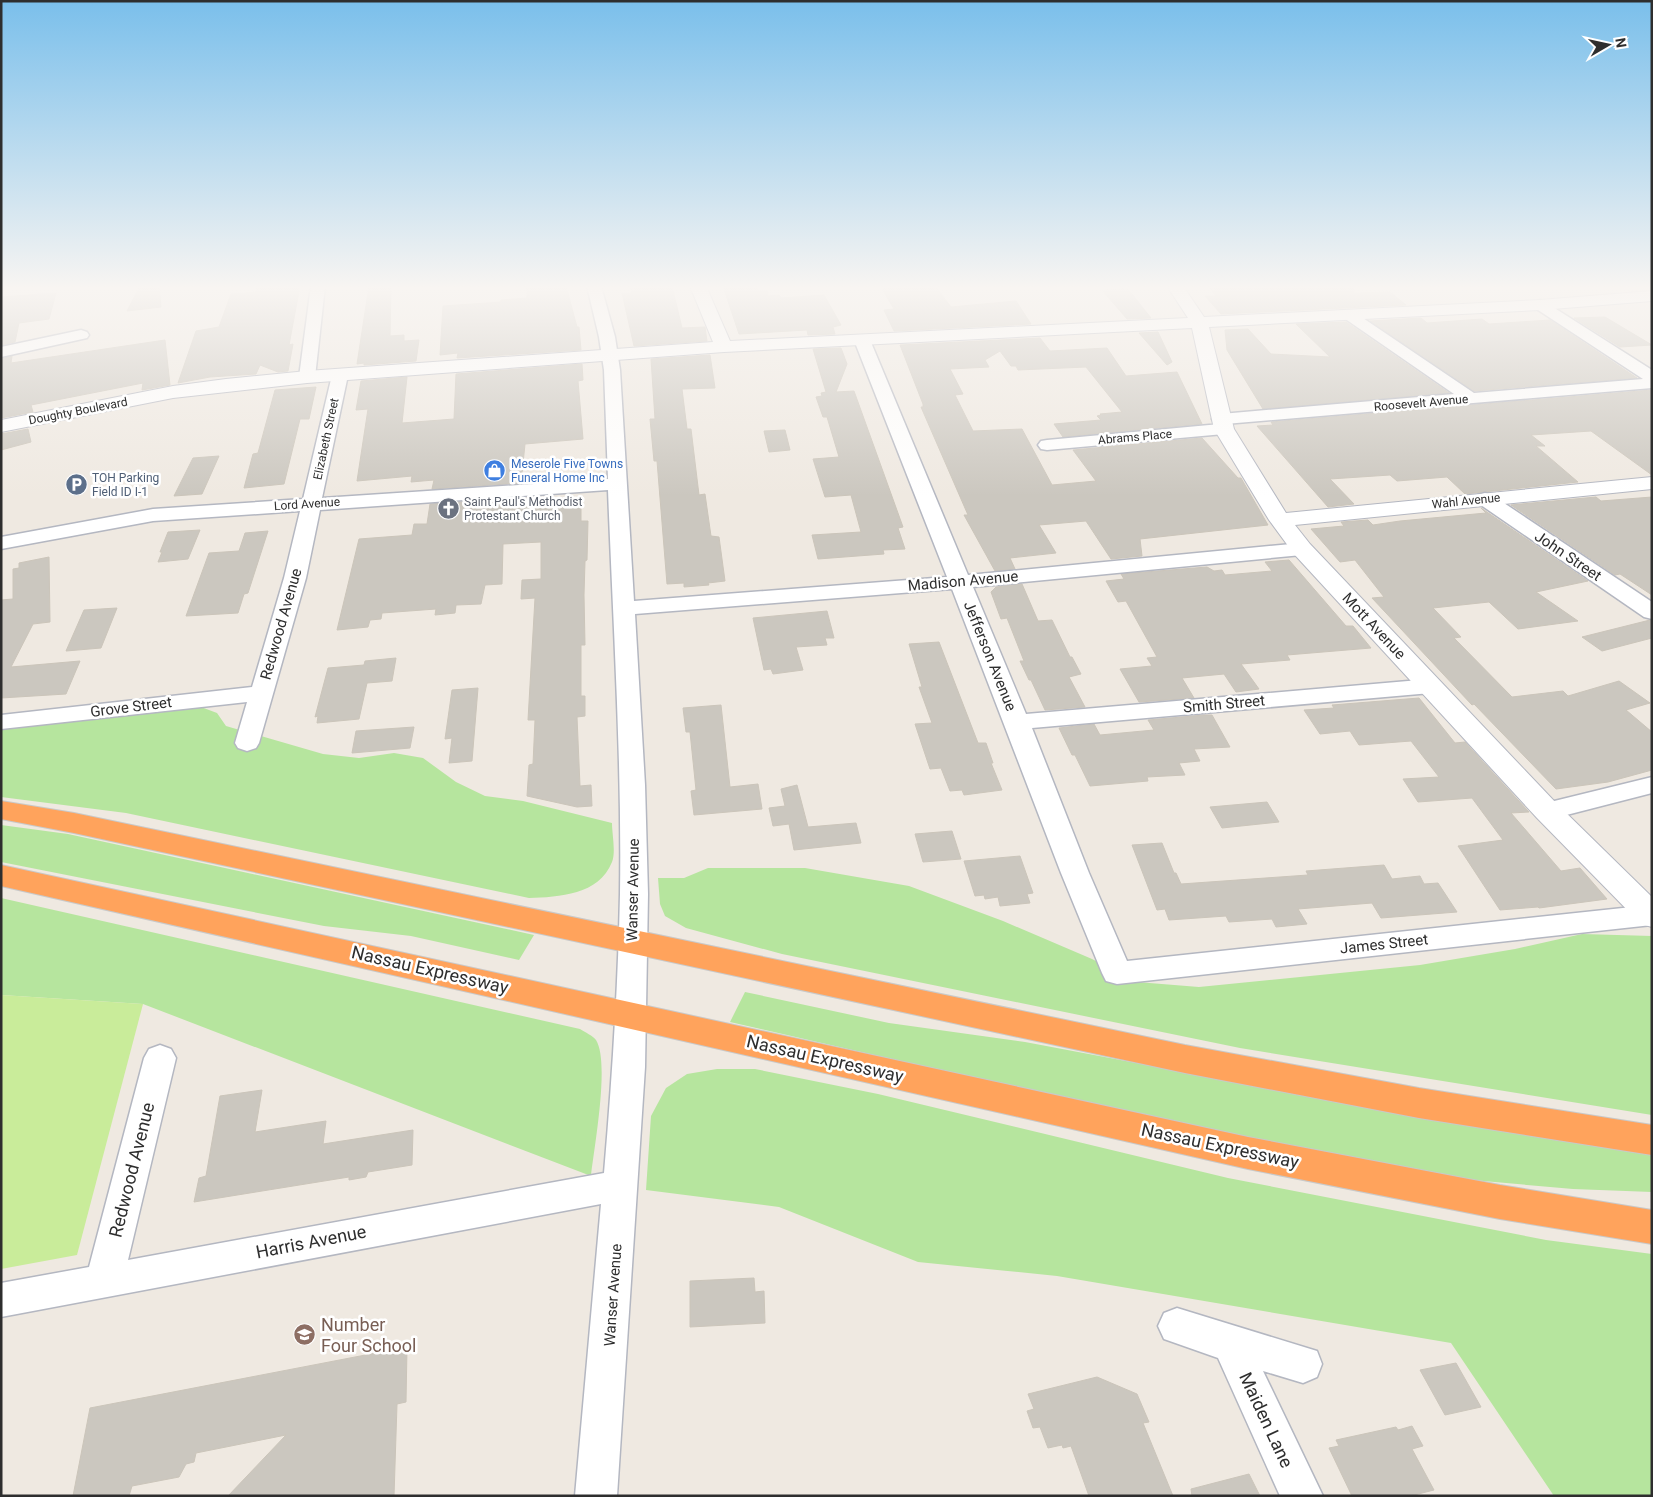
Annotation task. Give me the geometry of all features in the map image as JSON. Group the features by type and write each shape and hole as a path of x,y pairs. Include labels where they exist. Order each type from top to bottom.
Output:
{"highway":[{"path":"1,810 94,827 1185,1059 1428,1105 1652,1140"},
{"name":"Nassau Expressway","path":"1,875 1258,1155 1500,1202 1652,1227"}],"main road":[{"name":"Doughty Boulevard","path":"1,426 174,392 226,385 307,377 597,356"},
{"name":"Mott Avenue","path":"1206,356 1222,424 1280,520 1302,549 1547,811 1651,916"},
{"name":"Wahl Avenue","path":"1280,520 1652,483"}],"street":[{"path":"307,377 310,356"},
{"name":"Wanser Avenue","path":"596,1496 629,1067 634,839 612,370 609,356"},
{"name":"Jefferson Avenue","path":"868,356 1017,722 1075,873 1117,973"},
{"path":"1409,356 1472,399"},
{"path":"1619,356 1652,377"},
{"name":"Elizabeth Street","path":"312,504 340,375"},
{"name":"Roosevelt Avenue","path":"1222,424 1652,383"},
{"name":"Abrams Place","path":"1047,445 1222,424"},
{"name":"Lord Avenue","path":"1,543 153,515 616,484"},
{"name":"John Street","path":"1485,499 1652,612"},
{"name":"Redwood Avenue","path":"247,743 295,578 312,504"},
{"name":"Madison Avenue","path":"624,608 960,582 1302,549"},
{"name":"Smith Street","path":"1017,722 1431,686"},
{"name":"Grove Street","path":"1,722 261,693"},
{"path":"1547,811 1652,785"},
{"name":"James Street","path":"1117,973 1651,916"},
{"name":"Redwood Avenue","path":"104,1281 160,1058"},
{"name":"Harris Avenue","path":"1,1300 621,1185"},
{"path":"1177,1326 1231,1344 1303,1364"},
{"name":"Maiden Lane","path":"1231,1344 1302,1496"}],"green space":[{"path":"193,704 217,713 226,726 323,754 359,758 394,753 423,758 456,782 485,796 523,801 612,823 614,848 612,862 606,873 588,888 565,895 529,898 126,813 1,797 1,727"},
{"path":"1,825 68,834 534,935 519,960 411,936 324,926 1,862"},
{"path":"708,868 805,868 909,886 1003,921 1092,959 1137,982 1199,987 1420,965 1515,949 1582,934 1652,936 1652,1115 1240,1048 782,954 686,928 665,916 660,904 658,878 684,878"},
{"path":"1,898 580,1029 596,1040 600,1051 602,1067 600,1106 591,1176 143,1004 1,995"},
{"path":"745,992 889,1023 1025,1042 1455,1123 1652,1153 1652,1192 1573,1189 1472,1180 1184,1126 730,1022"},
{"path":"1,995 143,1004 77,1255 1,1269"},
{"path":"717,1069 755,1069 878,1094 1228,1178 1546,1240 1652,1254 1652,1496 1554,1496 1451,1343 1057,1276 918,1262 779,1207 646,1190 651,1116 666,1088 687,1074"}],"building":[{"path":"12,356 11,363 59,356 167,356 170,385 142,390 143,383 31,405 33,412 1,418 1,359"},
{"path":"187,356 291,356 288,371 278,372 260,365 256,374 210,377 178,383"},
{"path":"358,356 417,356 416,361 357,364"},
{"path":"457,356 490,356 457,358"},
{"path":"710,356 715,388 682,389 687,429 691,429 699,495 705,494 711,536 719,537 725,581 708,583 709,585 684,587 684,583 667,584 657,461 654,461 650,419 655,419 651,359"},
{"path":"815,356 844,356 847,364 836,392 854,391 903,527 898,528 905,549 883,550 884,554 818,559 812,535 861,532 851,495 825,497 813,459 839,457 827,417 823,417 816,397 822,396 821,393 826,392"},
{"path":"904,356 992,356 985,360 989,367 950,369 963,394 955,395 973,431 1022,429 1052,485 1096,481 1073,450 1202,438 1238,478 1241,478 1268,525 1140,539 1142,556 1111,559 1086,521 1039,525 1056,553 1010,558 1015,569 995,571 964,515 968,515 921,407 923,407"},
{"path":"1004,356 1112,356 1126,376 1177,372 1202,424 1063,437 1054,424 1101,420 1097,416 1100,414 1122,412 1086,367 1018,370 1016,366 1011,366"},
{"path":"1159,356 1169,356 1172,362 1167,365"},
{"path":"1231,356 1330,357 1329,356 1395,356 1449,393 1263,409"},
{"path":"1422,356 1604,356 1637,378 1474,391"},
{"path":"582,364 583,380 578,381 583,439 525,444 521,483 432,489 434,480 411,482 412,476 357,481 368,409 356,410 361,381 407,377 402,423 454,419 456,374"},
{"path":"316,387 309,419 300,419 284,484 244,488 253,454 258,453 275,390"},
{"path":"1652,390 1652,475 1591,431 1531,435 1545,446 1536,446 1578,482 1465,494 1447,477 1397,481 1390,475 1330,479 1354,504 1328,507 1257,426 1273,425 1271,422"},
{"path":"28,429 31,442 1,450 1,434"},
{"path":"785,430 790,450 769,452 764,431"},
{"path":"219,456 202,494 174,496 193,458"},
{"path":"1596,497 1601,501 1652,497 1652,595 1620,574 1615,575 1511,505"},
{"path":"519,498 518,506 581,504 581,521 588,521 584,595 585,645 581,645 581,696 585,696 585,716 577,717 580,786 591,785 592,806 577,807 527,796 529,765 533,764 535,720 528,720 535,598 521,599 522,580 541,579 541,542 503,544 502,584 485,585 481,604 456,605 455,613 435,615 436,609 382,613 381,619 370,620 368,627 337,630 359,539 412,535 414,524 427,524 430,504"},
{"path":"1481,508 1588,581 1536,592 1578,621 1518,629 1489,602 1433,608 1461,637 1454,638 1512,697 1563,691 1568,696 1619,681 1650,703 1626,710 1652,732 1652,770 1608,782 1556,789 1474,704 1472,705 1372,598 1384,597 1355,560 1340,562 1311,529 1344,526 1341,522 1368,520 1373,525 1486,513"},
{"path":"200,530 188,559 158,562 168,532"},
{"path":"268,531 248,593 244,594 238,613 186,616 209,553 239,551 245,533"},
{"path":"49,557 50,622 33,624 11,667 80,661 66,694 1,698 1,600 13,599 13,569 19,568 19,563"},
{"path":"1289,560 1346,626 1353,626 1371,648 1287,655 1290,660 1241,664 1259,689 1236,692 1224,674 1182,678 1194,698 1139,702 1120,669 1152,666 1147,658 1157,657 1126,601 1118,602 1106,581 1124,579 1121,574 1207,567 1214,571 1222,570 1225,575 1272,571 1265,562"},
{"path":"1022,584 1038,621 1052,620 1070,657 1072,657 1081,674 1069,677 1085,707 1045,710 1031,680 1029,680 1020,661 1024,661 1007,618 1001,619 991,592 996,587"},
{"path":"117,608 101,648 66,651 84,610"},
{"path":"827,611 834,638 825,638 827,645 796,647 803,670 773,674 771,669 764,670 753,618"},
{"path":"1652,621 1652,638 1602,651 1582,637"},
{"path":"939,642 978,743 986,743 993,763 991,763 1002,790 964,795 962,790 950,791 941,768 930,769 915,724 932,723 919,687 922,687 909,644"},
{"path":"396,658 392,681 367,683 359,719 317,723 318,716 315,717 328,668 364,665 365,661"},
{"path":"478,688 472,761 449,763 452,738 445,739 452,690"},
{"path":"1419,698 1455,743 1465,742 1529,812 1511,813 1561,871 1580,868 1607,899 1539,908 1500,910 1458,846 1503,840 1472,798 1418,802 1403,779 1439,777 1411,741 1359,745 1350,731 1320,734 1304,710 1334,708 1332,705"},
{"path":"721,705 730,787 758,784 762,809 694,815 691,791 696,790 690,732 686,732 683,708"},
{"path":"1212,715 1230,747 1194,749 1200,761 1179,763 1185,775 1147,777 1148,781 1090,786 1059,728 1094,724 1100,735 1154,730 1148,720"},
{"path":"414,727 410,748 352,753 356,731"},
{"path":"797,785 808,827 856,823 861,843 794,850 789,824 773,826 769,808 785,806 781,789"},
{"path":"1267,802 1279,822 1222,828 1210,807"},
{"path":"952,831 961,859 923,862 915,834"},
{"path":"1162,843 1174,873 1176,873 1181,884 1308,875 1306,871 1384,865 1392,879 1420,876 1424,884 1438,883 1457,912 1381,918 1372,903 1298,909 1307,924 1276,927 1272,919 1229,922 1226,916 1169,920 1165,909 1157,910 1132,845"},
{"path":"1020,856 1033,893 1027,894 1030,903 1000,906 998,897 985,899 984,895 975,896 964,861"},
{"path":"262,1090 255,1132 326,1121 323,1144 413,1130 412,1165 368,1172 366,1177 349,1180 349,1177 194,1202 199,1178 206,1176 220,1096"},
{"path":"754,1278 755,1292 764,1291 765,1323 690,1327 690,1281"},
{"path":"407,1347 406,1402 397,1404 394,1496 228,1496 286,1435 196,1453 194,1462 186,1464 179,1477 132,1486 129,1496 73,1496 90,1408"},
{"path":"1456,1363 1481,1407 1445,1415 1420,1370"},
{"path":"1097,1377 1137,1394 1149,1422 1143,1423 1173,1496 1089,1496 1071,1446 1063,1448 1062,1445 1048,1448 1040,1427 1033,1428 1027,1411 1034,1409 1028,1394"},
{"path":"1412,1426 1423,1446 1412,1449 1434,1490 1410,1496 1352,1496 1329,1448 1339,1446 1336,1440 1396,1427 1398,1430"},
{"path":"1249,1474 1260,1496 1192,1496 1191,1489"}],"place":[{"name":"Meserole Five Towns Funeral Home Inc","path":"495,471"},
{"name":"TOH Parking Field ID I-1","path":"76,485"},
{"name":"Saint Paul's Methodist Protestant Church","path":"448,509"},
{"name":"Number Four School","path":"305,1335"}]}
